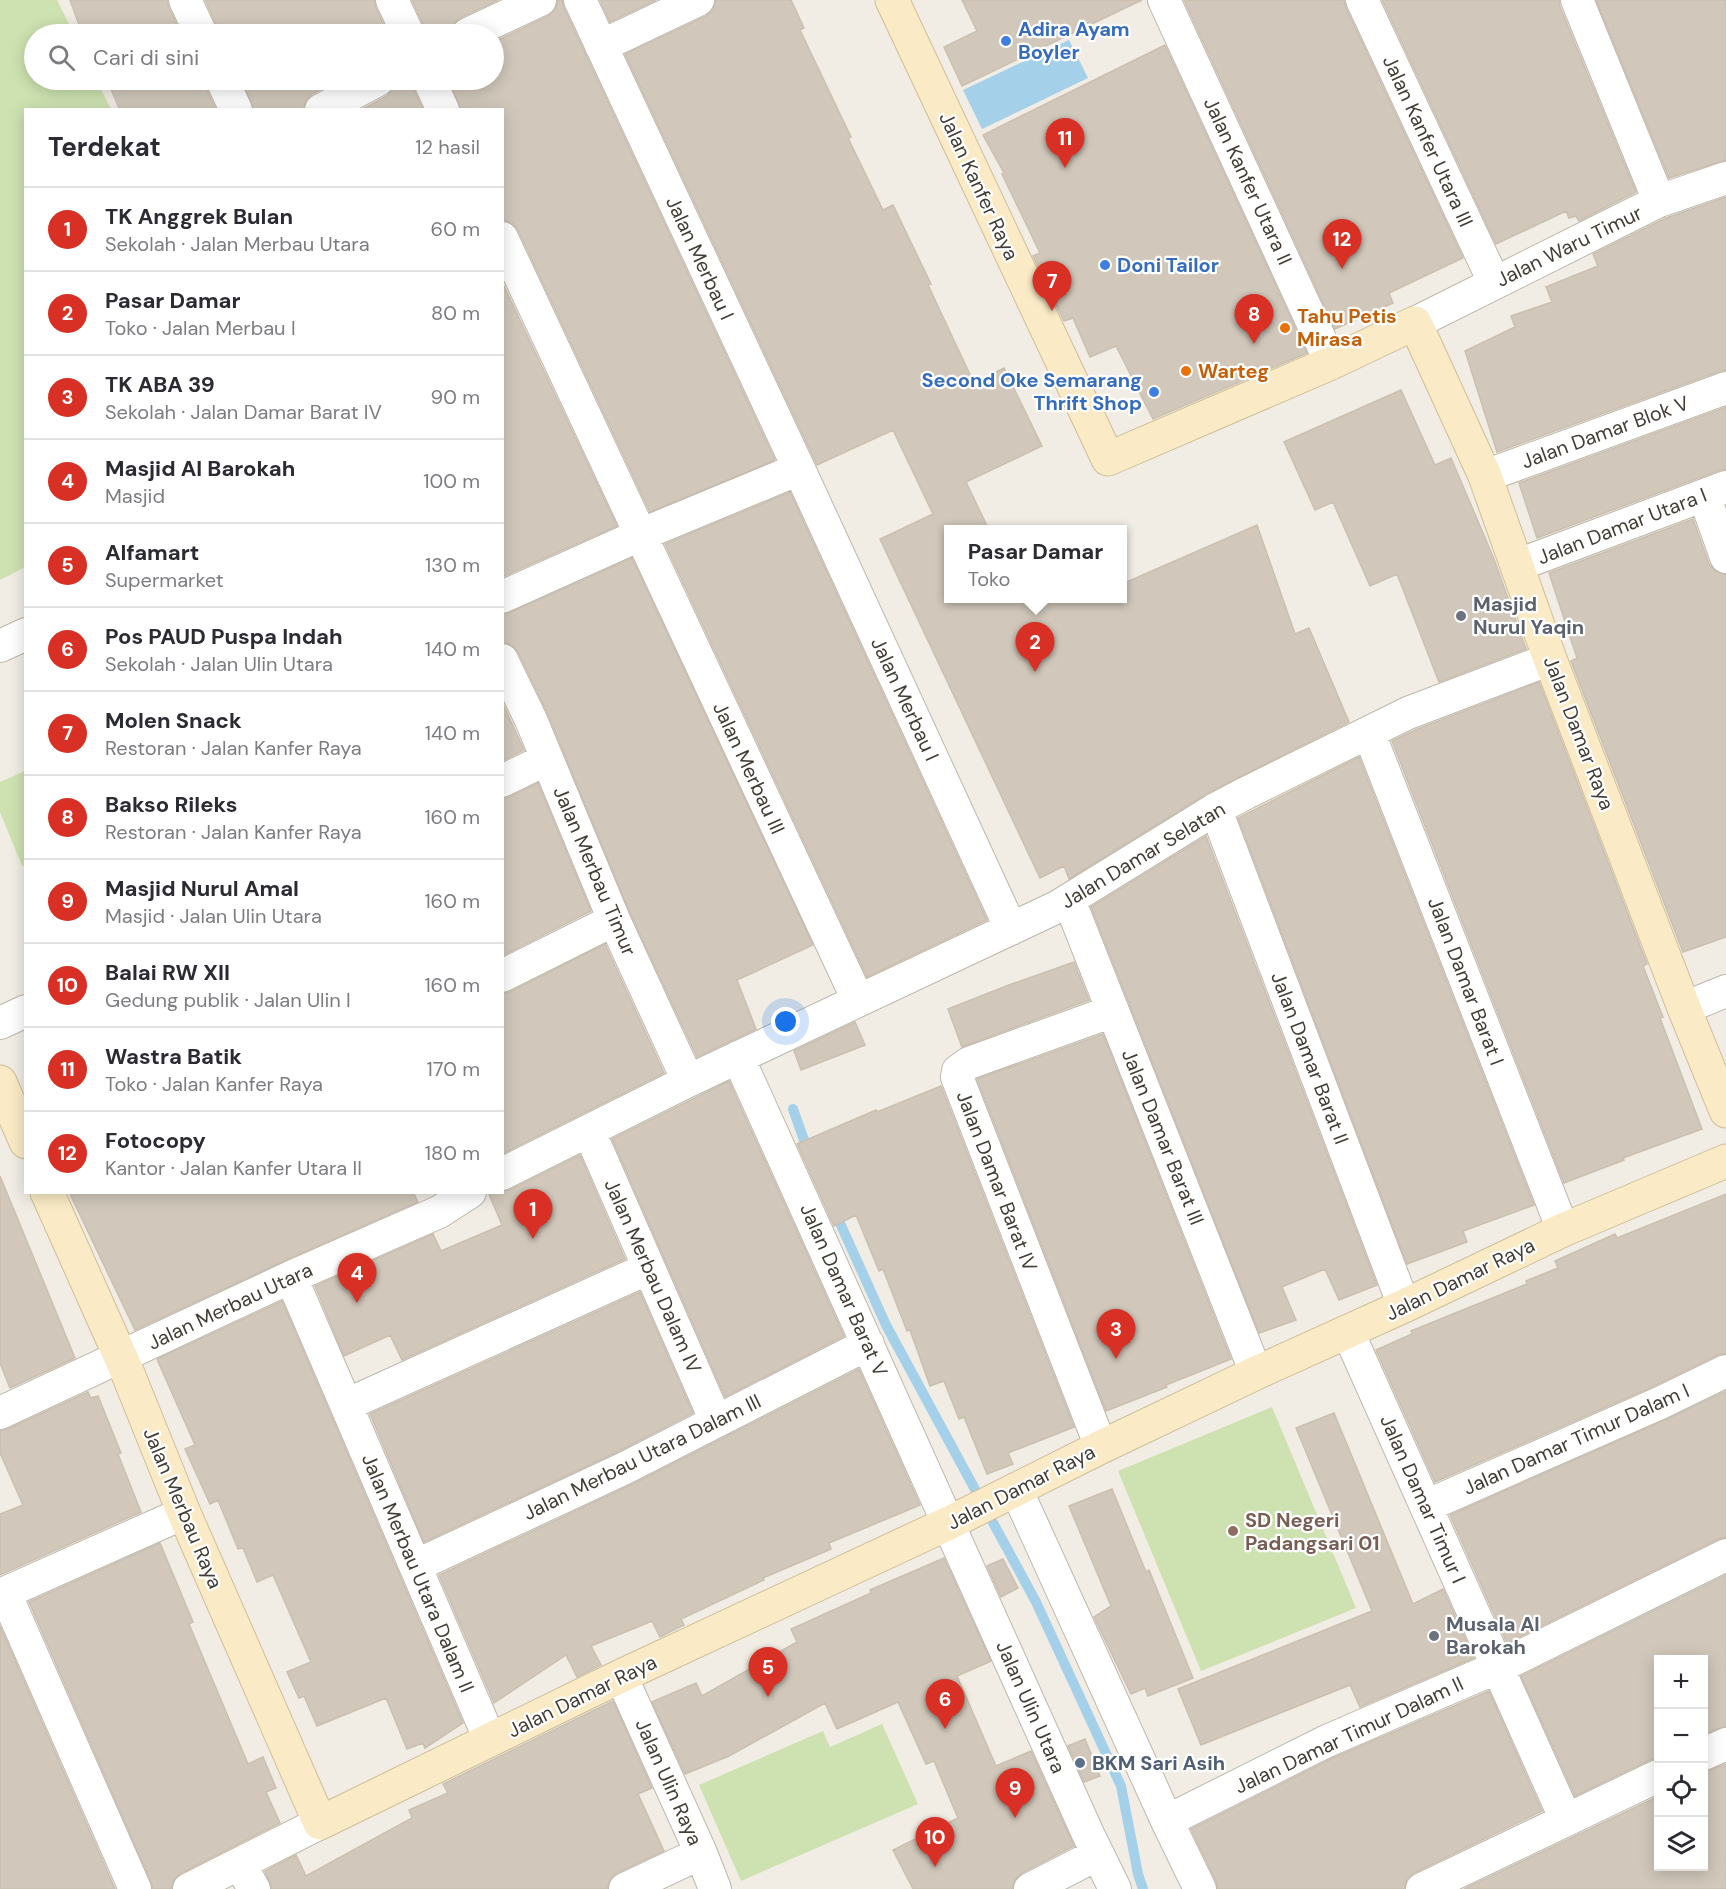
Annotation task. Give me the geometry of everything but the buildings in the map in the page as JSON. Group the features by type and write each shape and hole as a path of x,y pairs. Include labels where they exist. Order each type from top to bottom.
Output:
{"street":[{"path":"185,0 196,24"},
{"path":"392,0 403,24"},
{"path":"489,24 540,0"},
{"name":"Jalan Merbau I","path":"580,0 1011,929"},
{"path":"601,46 698,0"},
{"name":"Jalan Kanfer Raya","path":"892,0 1108,459 1331,363 1415,323"},
{"name":"Jalan Kanfer Utara II","path":"1164,0 1331,363"},
{"name":"Jalan Kanfer Utara III","path":"1362,0 1494,282"},
{"path":"1577,0 1659,201"},
{"path":"227,90 235,108"},
{"path":"325,108 359,90"},
{"path":"434,90 442,108"},
{"name":"Jalan Waru Timur","path":"1415,323 1659,201 1726,178"},
{"name":"Jalan Merbau III","path":"504,242 858,1000"},
{"name":"Jalan Damar Raya","path":"1415,323 1485,476 1550,659 1726,1111"},
{"name":"Jalan Damar Blok V","path":"1485,476 1726,388"},
{"path":"504,596 640,535 799,469"},
{"path":"1715,491 1726,557"},
{"name":"Jalan Damar Utara I","path":"1518,565 1715,491"},
{"path":"0,646 24,635"},
{"name":"Jalan Damar Selatan","path":"738,1058 1069,900 1214,810 1408,713 1550,659"},
{"name":"Jalan Merbau Timur","path":"504,664 548,759 614,920 688,1081"},
{"name":"Jalan Damar Barat I","path":"1369,733 1563,1230"},
{"path":"504,780 548,759"},
{"name":"Jalan Damar Barat II","path":"1214,810 1222,825 1404,1306"},
{"name":"Jalan Damar Barat III","path":"1069,900 1256,1373"},
{"path":"504,975 614,920"},
{"path":"1684,1008 1726,991"},
{"name":"Jalan Damar Barat IV","path":"1101,1447 957,1077 958,1071 969,1063 1113,1011"},
{"path":"0,1023 24,1012"},
{"path":"504,1173 738,1058"},
{"name":"Jalan Damar Barat V","path":"738,1058 868,1344 984,1505"},
{"path":"0,1082 24,1137"},
{"name":"Jalan Merbau Dalam IV","path":"589,1131 716,1421"},
{"name":"Jalan Damar Raya","path":"320,1823 621,1676 984,1505 1256,1373 1563,1230 1726,1161"},
{"name":"Jalan Merbau Raya","path":"48,1194 120,1356 184,1513 320,1823"},
{"name":"Jalan Merbau Utara","path":"0,1413 291,1277 439,1212 467,1194"},
{"path":"346,1405 649,1268"},
{"name":"Jalan Merbau Utara Dalam II","path":"291,1277 490,1740"},
{"name":"Jalan Damar Timur I","path":"1347,1332 1566,1820"},
{"name":"Jalan Merbau Utara Dalam III","path":"415,1566 625,1468 868,1344"},
{"name":"Jalan Damar Timur Dalam I","path":"1426,1506 1726,1371"},
{"path":"984,1505 1167,1821 1200,1889"},
{"name":"Jalan Ulin Utara","path":"984,1505 1098,1854 1115,1889"},
{"path":"135,1889 3,1594 184,1513"},
{"name":"Jalan Damar Timur Dalam II","path":"1167,1821 1327,1741 1498,1666 1726,1555"},
{"name":"Jalan Ulin Raya","path":"621,1676 715,1889"},
{"path":"1708,1752 1726,1744"},
{"path":"1422,1889 1654,1778"},
{"path":"189,1889 247,1877 320,1823"},
{"path":"625,1889 701,1853"},
{"path":"1030,1889 1098,1854"}],"green space":[{"path":"0,0 57,0 69,24 24,24 24,90 101,90 110,108 24,108 24,568 0,580"},
{"path":"24,771 24,865 22,866 0,812 0,782"},
{"path":"1272,1407 1356,1608 1201,1671 1118,1471"},
{"path":"882,1724 918,1804 741,1881 699,1785 823,1731 830,1747"}],"water":[{"path":"1069,40 1088,78 982,129 963,90"}],"waterway":[{"path":"793,1109 809,1154"},
{"path":"835,1212 886,1325 1036,1602 1121,1786 1143,1889"}],"place":[{"name":"Adira Ayam Boyler","path":"1006,41"},
{"name":"Wastra Batik","path":"1065,168"},
{"name":"Doni Tailor","path":"1105,265"},
{"name":"Fotocopy","path":"1342,269"},
{"name":"Molen Snack","path":"1052,311"},
{"name":"Tahu Petis Mirasa","path":"1285,328"},
{"name":"Bakso Rileks","path":"1254,344"},
{"name":"Warteg","path":"1186,371"},
{"name":"Second Oke Semarang Thrift Shop","path":"1154,392"},
{"name":"Masjid Nurul Yaqin","path":"1461,616"},
{"name":"Pasar Damar","path":"1035,672"},
{"name":"TK Anggrek Bulan","path":"533,1239"},
{"name":"Masjid Al Barokah","path":"357,1303"},
{"name":"TK ABA 39","path":"1116,1359"},
{"name":"SD Negeri Padangsari 01","path":"1233,1531"},
{"name":"Musala Al Barokah","path":"1434,1636"},
{"name":"Alfamart","path":"768,1697"},
{"name":"Pos PAUD Puspa Indah","path":"945,1729"},
{"name":"BKM Sari Asih","path":"1080,1763"},
{"name":"Masjid Nurul Amal","path":"1015,1818"},
{"name":"Balai RW XII","path":"935,1867"}]}
